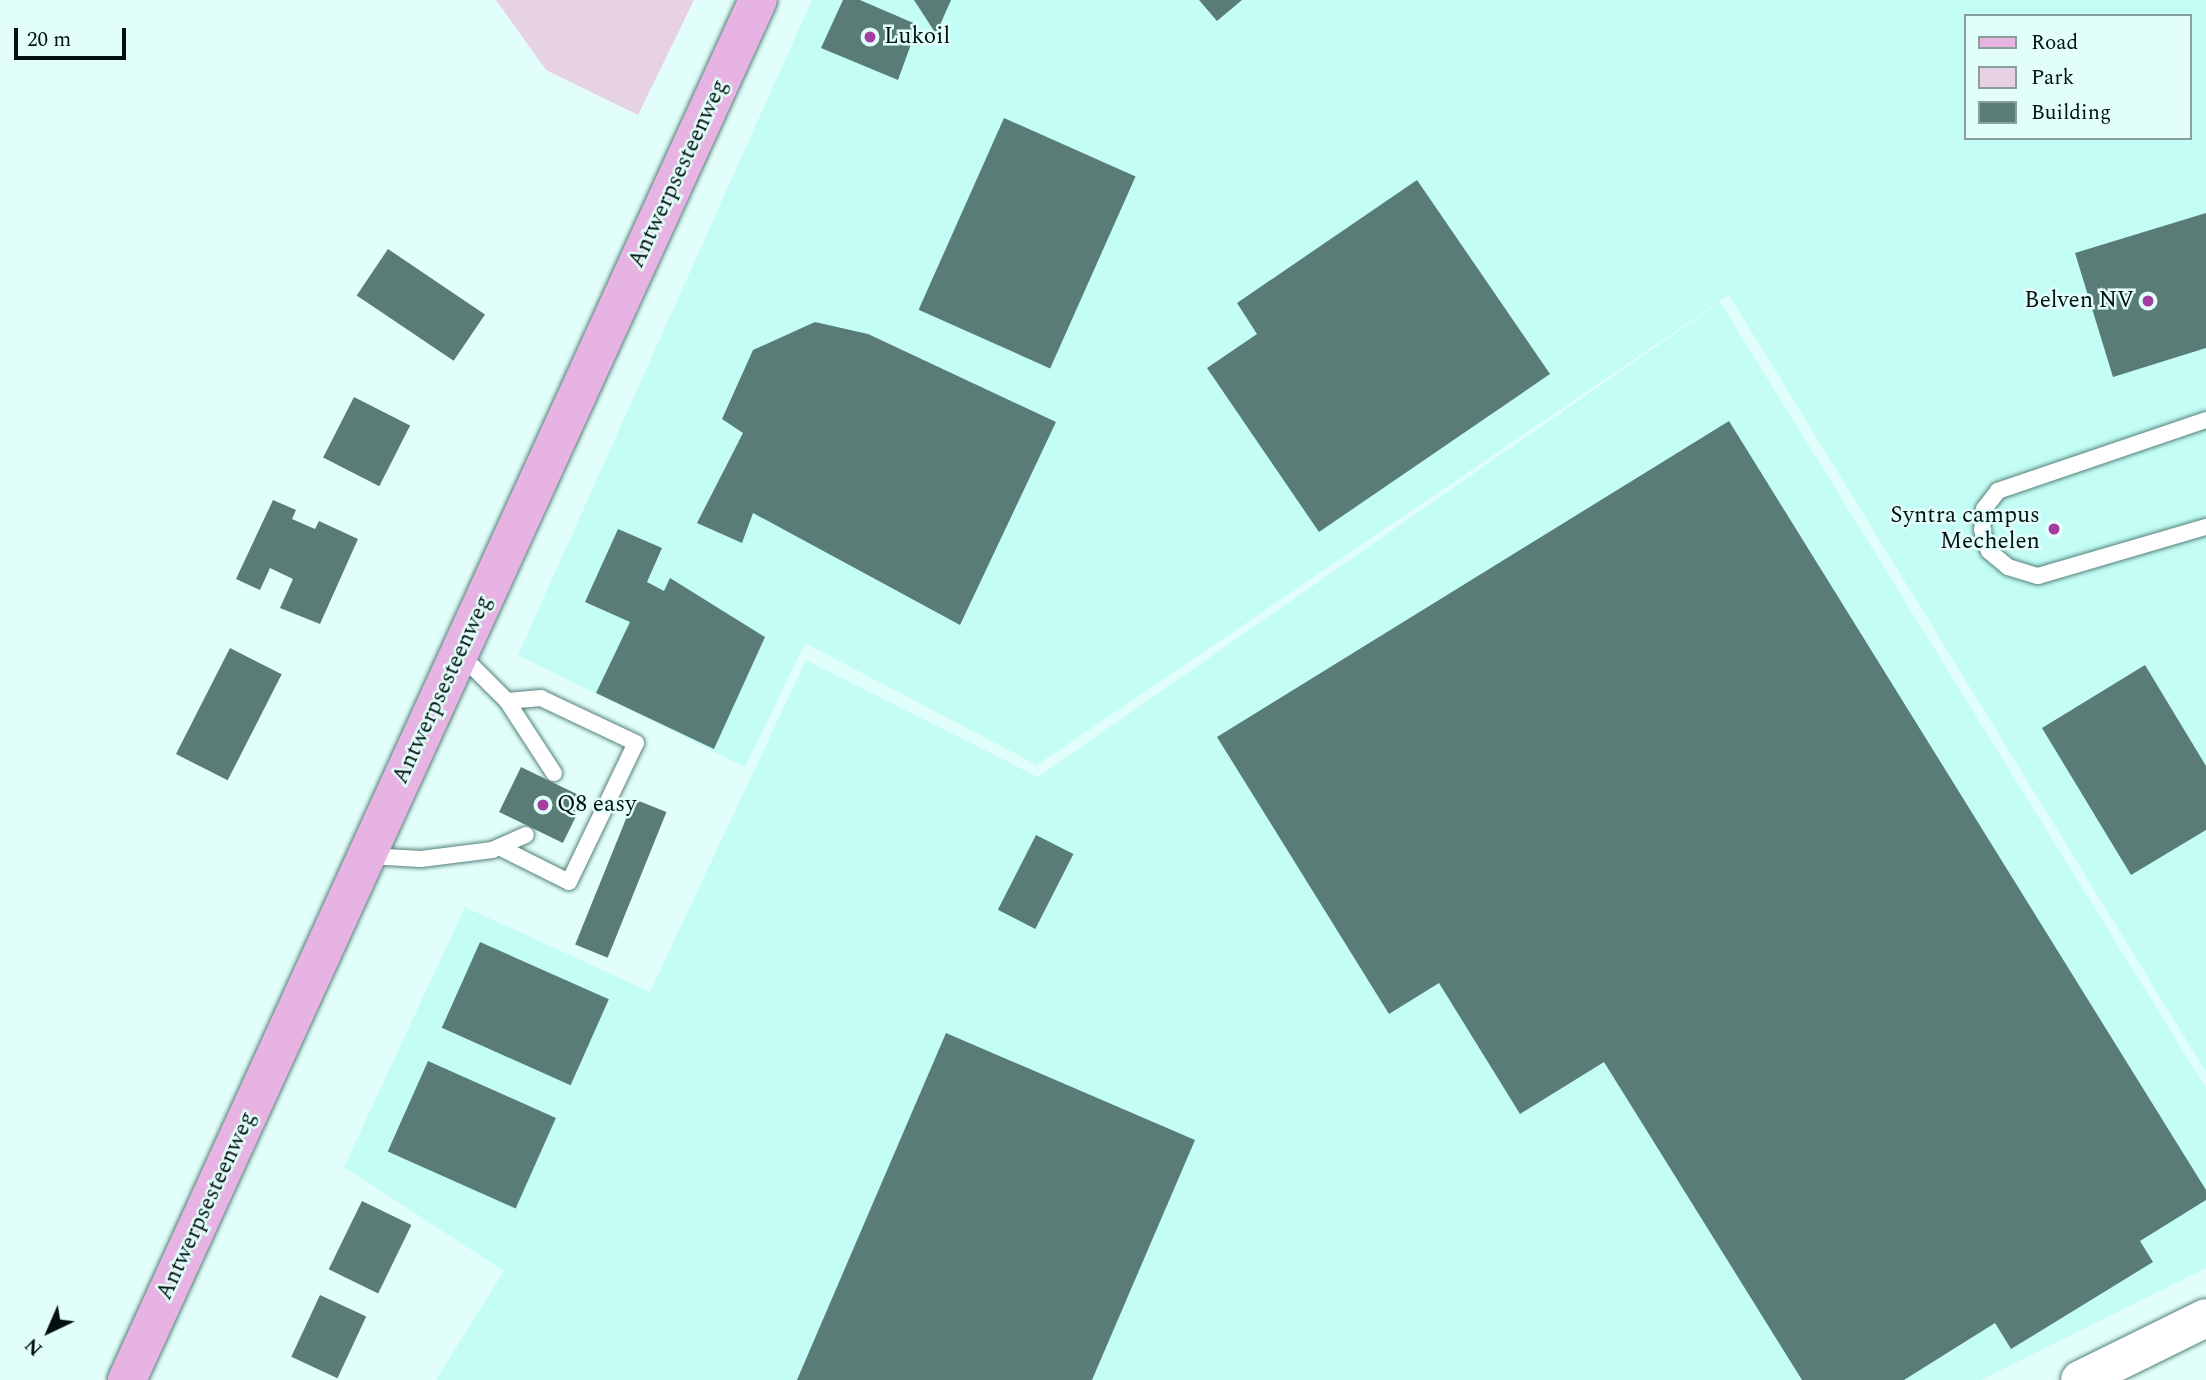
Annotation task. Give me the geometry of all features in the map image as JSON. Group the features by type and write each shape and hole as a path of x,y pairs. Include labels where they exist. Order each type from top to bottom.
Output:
{"main road":[{"name":"Antwerpsesteenweg","path":"128,1380 758,0"}],"street":[{"path":"2080,1380 2206,1318"}],"lane":[{"path":"2206,420 1998,491 1984,509 1982,530 1989,551 2008,567 2038,576 2206,527"},
{"path":"460,654 507,701 554,773"},
{"path":"499,847 569,881 636,743 541,698 507,701"},
{"path":"368,856 421,859 499,847 526,835"}],"shaded area":[{"path":"812,0 2206,0 2206,1072 1729,295 1037,765 805,643 745,767 518,655"},
{"path":"1720,302 2206,1088 2206,1268 1981,1380 436,1380 504,1271 344,1167 465,907 650,992 806,660 1038,777"}],"green space":[{"path":"496,0 694,0 638,115 546,70"}],"building":[{"name":"Lukoil","path":"843,0 860,0 918,25 898,80 821,48"},
{"path":"914,0 951,0 936,34"},
{"path":"1199,0 1242,0 1217,21"},
{"path":"1004,118 1136,177 1050,368 919,310"},
{"path":"1417,180 1550,374 1319,532 1207,368 1257,334 1237,303"},
{"name":"Belven NV","path":"2206,213 2206,348 2113,377 2075,253"},
{"path":"388,249 485,314 454,361 357,295"},
{"path":"815,322 868,334 1056,422 960,625 753,513 742,543 697,523 743,433 722,419 753,350"},
{"path":"354,397 410,426 379,486 323,458"},
{"path":"1729,421 2206,1190 2206,1200 2140,1241 2153,1262 2011,1349 1995,1323 1904,1380 1802,1380 1604,1062 1520,1114 1439,983 1389,1014 1217,737"},
{"path":"273,500 296,510 292,519 315,529 319,521 358,539 320,624 280,608 293,579 270,568 260,590 236,579"},
{"path":"618,529 662,548 647,582 664,591 670,578 765,637 714,749 596,693 630,622 585,602"},
{"path":"230,648 282,674 228,780 176,754"},
{"path":"2145,665 2206,766 2206,830 2131,875 2042,728"},
{"name":"Q8 easy","path":"521,767 585,798 563,843 499,812"},
{"path":"634,799 666,812 608,958 575,945"},
{"path":"1036,835 1073,854 1035,929 998,910"},
{"path":"480,942 609,999 571,1085 442,1028"},
{"path":"946,1033 1195,1140 1092,1380 797,1380"},
{"path":"428,1061 556,1118 516,1208 388,1151"},
{"path":"362,1201 411,1225 378,1293 329,1269"},
{"path":"320,1295 366,1317 337,1378 291,1357"}],"place":[{"name":"Lukoil","path":"870,37"},
{"name":"Belven NV","path":"2148,301"},
{"name":"Syntra campus Mechelen","path":"2054,529"},
{"name":"Q8 easy","path":"543,805"}]}
